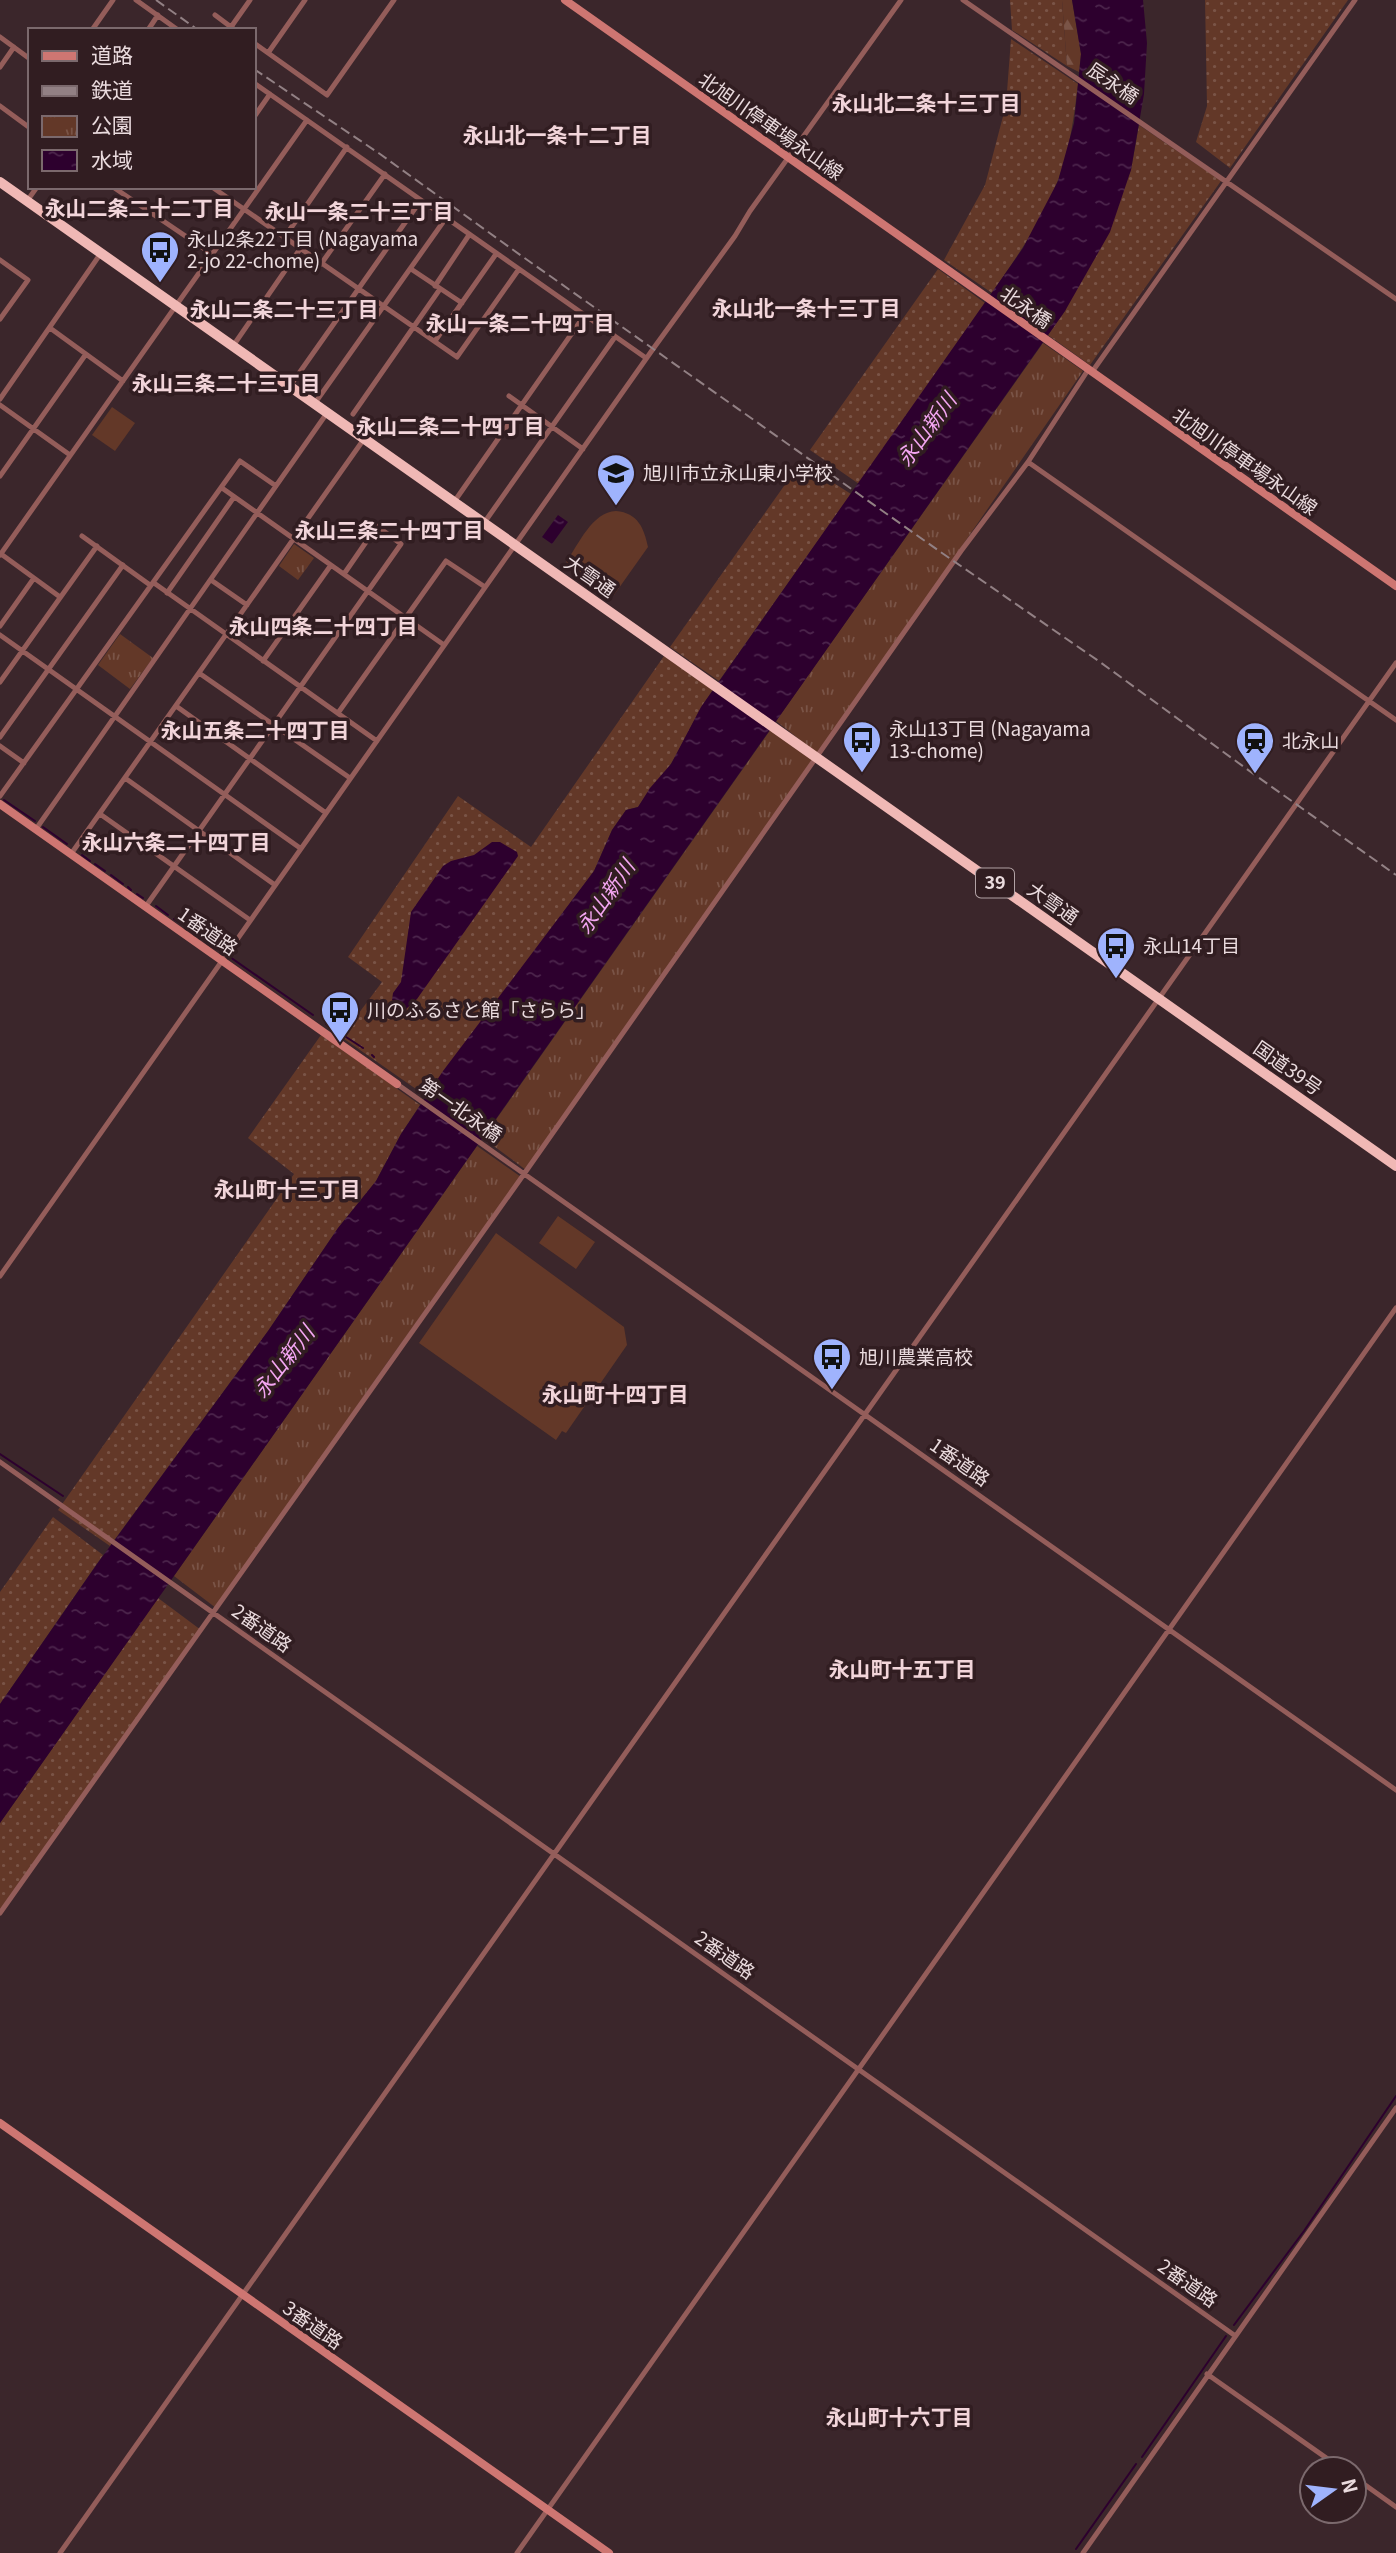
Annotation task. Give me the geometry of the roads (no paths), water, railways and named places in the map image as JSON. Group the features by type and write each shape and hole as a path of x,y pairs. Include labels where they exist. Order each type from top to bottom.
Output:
{"highway":[{"name":"大雪通","path":"0,182 1160,998"},
{"name":"国道39号","path":"1160,998 1396,1166"}],"street":[{"path":"93,28 113,0"},
{"path":"136,0 175,28"},
{"path":"215,15 233,28 250,0"},
{"path":"268,54 306,0"},
{"path":"256,45 327,95 394,0"},
{"name":"北旭川停車場永山線","path":"565,0 958,278"},
{"path":"0,1276 901,0"},
{"name":"辰永橋","path":"963,0 1396,299"},
{"path":"0,1913 524,1174 961,551 1028,462 1355,0"},
{"path":"149,28 158,15"},
{"path":"0,37 28,58"},
{"path":"0,67 14,47"},
{"path":"256,84 646,358"},
{"path":"256,114 270,94"},
{"path":"0,106 28,127"},
{"path":"60,597 0,554 307,120"},
{"path":"284,238 347,147"},
{"path":"321,264 385,174"},
{"path":"27,201 36,189"},
{"path":"116,189 212,254"},
{"path":"215,189 457,357 519,270"},
{"path":"290,386 421,201"},
{"path":"315,404 446,218"},
{"path":"354,414 412,328 469,235"},
{"path":"233,346 300,250"},
{"path":"0,399 101,253"},
{"path":"435,341 496,254"},
{"path":"0,260 28,280 0,318"},
{"path":"411,269 462,303"},
{"name":"北永橋","path":"958,278 1076,361"},
{"path":"454,502 584,316"},
{"path":"50,328 123,381"},
{"path":"484,523 615,337"},
{"path":"0,476 86,354"},
{"name":"北旭川停車場永山線","path":"1076,361 1396,586"},
{"path":"509,396 583,449"},
{"path":"0,405 70,456"},
{"path":"36,829 327,412"},
{"path":"71,854 364,439"},
{"path":"0,796 240,461 275,486"},
{"path":"1028,462 1396,720"},
{"path":"222,488 444,645"},
{"path":"167,593 234,496"},
{"path":"146,906 401,544 377,526 344,574"},
{"path":"82,536 377,741"},
{"path":"0,538 8,544"},
{"path":"0,682 97,546"},
{"path":"338,713 446,561 485,587"},
{"path":"0,737 123,565"},
{"path":"264,661 331,565"},
{"path":"0,626 34,578"},
{"path":"211,580 247,605"},
{"path":"0,635 300,848"},
{"path":"60,2553 1396,663"},
{"path":"199,673 350,778"},
{"path":"176,706 326,813"},
{"path":"0,746 24,763"},
{"path":"125,778 275,885"},
{"name":"1番道路","path":"0,804 397,1084"},
{"path":"100,814 250,920"},
{"name":"第一北永橋","path":"397,1084 506,1161"},
{"name":"1番道路","path":"506,1161 1396,1790"},
{"path":"517,2553 1396,1308"},
{"name":"2番道路","path":"0,1462 1234,2335"},
{"path":"1083,2553 1396,2108"},
{"name":"3番道路","path":"0,2123 609,2553"},
{"path":"1207,2374 1322,2455"},
{"path":"1368,2487 1396,2507"}],"water":[{"name":"永山新川","path":"1072,0 1143,0 1147,43 1144,94 1131,170 1110,232 1065,311 0,1823 0,1704 97,1564 268,1331 338,1228 376,1181 401,1134 443,1071 594,871 612,830 626,810 638,807 671,764 701,707 1023,248 1058,181 1074,123 1081,54"},
{"path":"558,515 568,522 552,544 542,537"},
{"path":"492,842 500,842 517,852 518,856 417,999 405,1010 392,1000 393,993 401,982 411,912 443,866 474,855"}],"waterway":[{"path":"4,800 35,821"},
{"path":"43,827 67,844"},
{"path":"82,855 90,861"},
{"path":"95,864 105,871"},
{"path":"111,875 123,884"},
{"path":"128,887 131,890"},
{"path":"137,894 143,898"},
{"path":"156,906 168,915"},
{"path":"174,919 182,924"},
{"path":"189,930 201,938"},
{"path":"206,942 215,948"},
{"path":"230,957 313,1015"},
{"path":"326,1024 363,1048"},
{"path":"0,1454 63,1496"},
{"path":"1234,2325 1304,2231 1396,2096"},
{"path":"1142,2457 1226,2336"},
{"path":"1076,2549 1136,2464"}],"railway":[{"path":"156,0 195,28"},
{"path":"256,70 380,154 1100,662 1396,875"}],"place":[{"name":"永山2条22丁目 (Nagayama 2-jo 22-chome)","path":"160,284"},
{"name":"旭川市立永山東小学校","path":"616,507"},
{"name":"永山13丁目 (Nagayama 13-chome)","path":"862,774"},
{"name":"北永山","path":"1255,775"},
{"name":"永山14丁目","path":"1116,980"},
{"name":"川のふるさと館「さらら」","path":"340,1044"},
{"name":"旭川農業高校","path":"832,1391"}],"district":[{"name":"永山北二条十三丁目","path":"926,104"},
{"name":"永山北一条十二丁目","path":"557,136"},
{"name":"永山二条二十二丁目","path":"139,209"},
{"name":"永山一条二十三丁目","path":"359,212"},
{"name":"永山北一条十三丁目","path":"806,309"},
{"name":"永山二条二十三丁目","path":"284,310"},
{"name":"永山一条二十四丁目","path":"520,324"},
{"name":"永山三条二十三丁目","path":"226,384"},
{"name":"永山二条二十四丁目","path":"450,427"},
{"name":"永山三条二十四丁目","path":"389,531"},
{"name":"永山四条二十四丁目","path":"323,627"},
{"name":"永山五条二十四丁目","path":"255,731"},
{"name":"永山六条二十四丁目","path":"176,843"},
{"name":"永山町十三丁目","path":"287,1190"},
{"name":"永山町十四丁目","path":"615,1395"},
{"name":"永山町十五丁目","path":"902,1670"},
{"name":"永山町十六丁目","path":"899,2418"}]}
